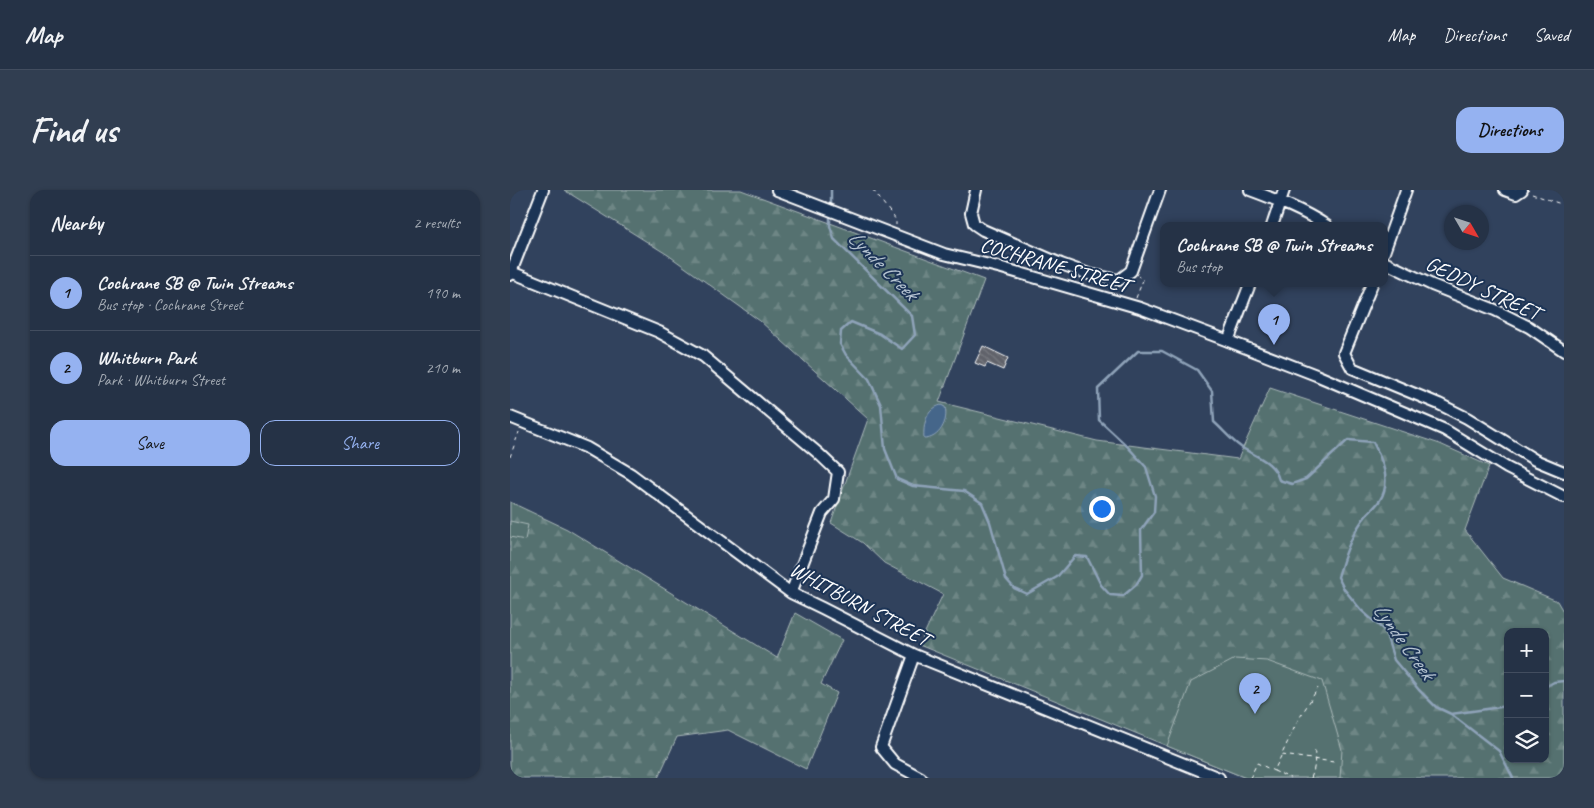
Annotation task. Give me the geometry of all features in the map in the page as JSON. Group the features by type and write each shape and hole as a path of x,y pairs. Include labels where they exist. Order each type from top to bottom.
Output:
{"street":[{"path":"542,190 511,273 659,332 703,356 818,452 838,472 834,499 822,513 791,593"},
{"name":"COCHRANE STREET","path":"777,190 944,254 1002,268 1133,306 1316,375 1445,430 1507,468 1564,497"},
{"path":"976,190 971,213 974,224 983,230 1089,274 1119,280 1132,271 1160,190"},
{"path":"1250,190 1280,201 1321,222"},
{"path":"1273,222 1284,190"},
{"path":"1388,241 1406,190"},
{"path":"1505,190 1516,194 1522,190"},
{"name":"GEDDY STREET","path":"1388,264 1432,285 1512,318 1529,327 1564,351"},
{"path":"1228,341 1249,287"},
{"path":"1371,287 1344,353 1352,368 1439,404 1467,418 1535,460 1564,472"},
{"name":"WHITBURN STREET","path":"510,417 587,448 631,474 791,593 914,655 1219,778"},
{"path":"914,655 881,747 895,764 921,778"}],"path":[{"path":"873,190 896,220 894,236"},
{"path":"1528,190 1531,194 1564,205"},
{"path":"1132,271 1143,280 1133,306"},
{"path":"510,457 523,422"},
{"path":"1274,771 1297,722 1318,688"},
{"path":"1311,778 1316,765 1314,760 1315,750"},
{"path":"1282,755 1334,762"},
{"path":"1250,778 1258,764 1290,778"}],"green space":[{"path":"564,190 741,190 984,280 939,402 1097,441 1238,459 1270,388 1440,444 1489,466 1465,530 1503,578 1557,601 1564,613 1564,778 1246,778 919,645 943,594 884,563 863,543 831,523 868,419 760,321 668,255"},
{"path":"510,502 567,529 777,658 795,613 842,640 821,684 837,693 806,769 728,730 677,737 658,778 510,778"},
{"path":"510,521 528,525 525,540 510,537"},
{"path":"1235,659 1267,661 1322,681 1342,750 1340,778 1246,778 1167,746 1191,682"}],"water":[{"path":"941,405 945,407 946,412 942,428 934,436 924,439 924,428 929,414"}],"building":[{"path":"983,346 1008,358 1003,370 987,363 985,367 975,363"}],"waterway":[{"name":"Lynde Creek","path":"831,190 831,208"},
{"name":"Lynde Creek","path":"830,213 830,226 834,239 912,316 915,335 902,349 880,334 851,322 841,331 840,344 846,355 869,379 881,405 885,449 897,479 913,486 964,491 982,503 990,522 1006,579 1014,588 1027,594 1057,577 1075,556 1087,557 1101,585 1110,595 1123,596 1136,585 1142,575 1141,530 1154,512 1155,496 1146,467 1099,420 1098,389 1138,351 1162,351 1197,370 1212,391 1214,422 1237,444 1269,464 1279,480 1292,484 1306,479 1348,440 1373,442 1380,456 1384,471 1384,493 1354,534 1338,577 1344,589 1361,610 1385,631 1394,660 1419,690 1436,707 1451,714 1499,751 1513,778"},
{"name":"Lynde Creek","path":"1549,685 1564,681"},
{"name":"Lynde Creek","path":"1451,714 1504,707"}],"place":[{"name":"Cochrane SB @ Twin Streams","path":"1274,345"},
{"name":"Whitburn Park","path":"1255,714"}]}
